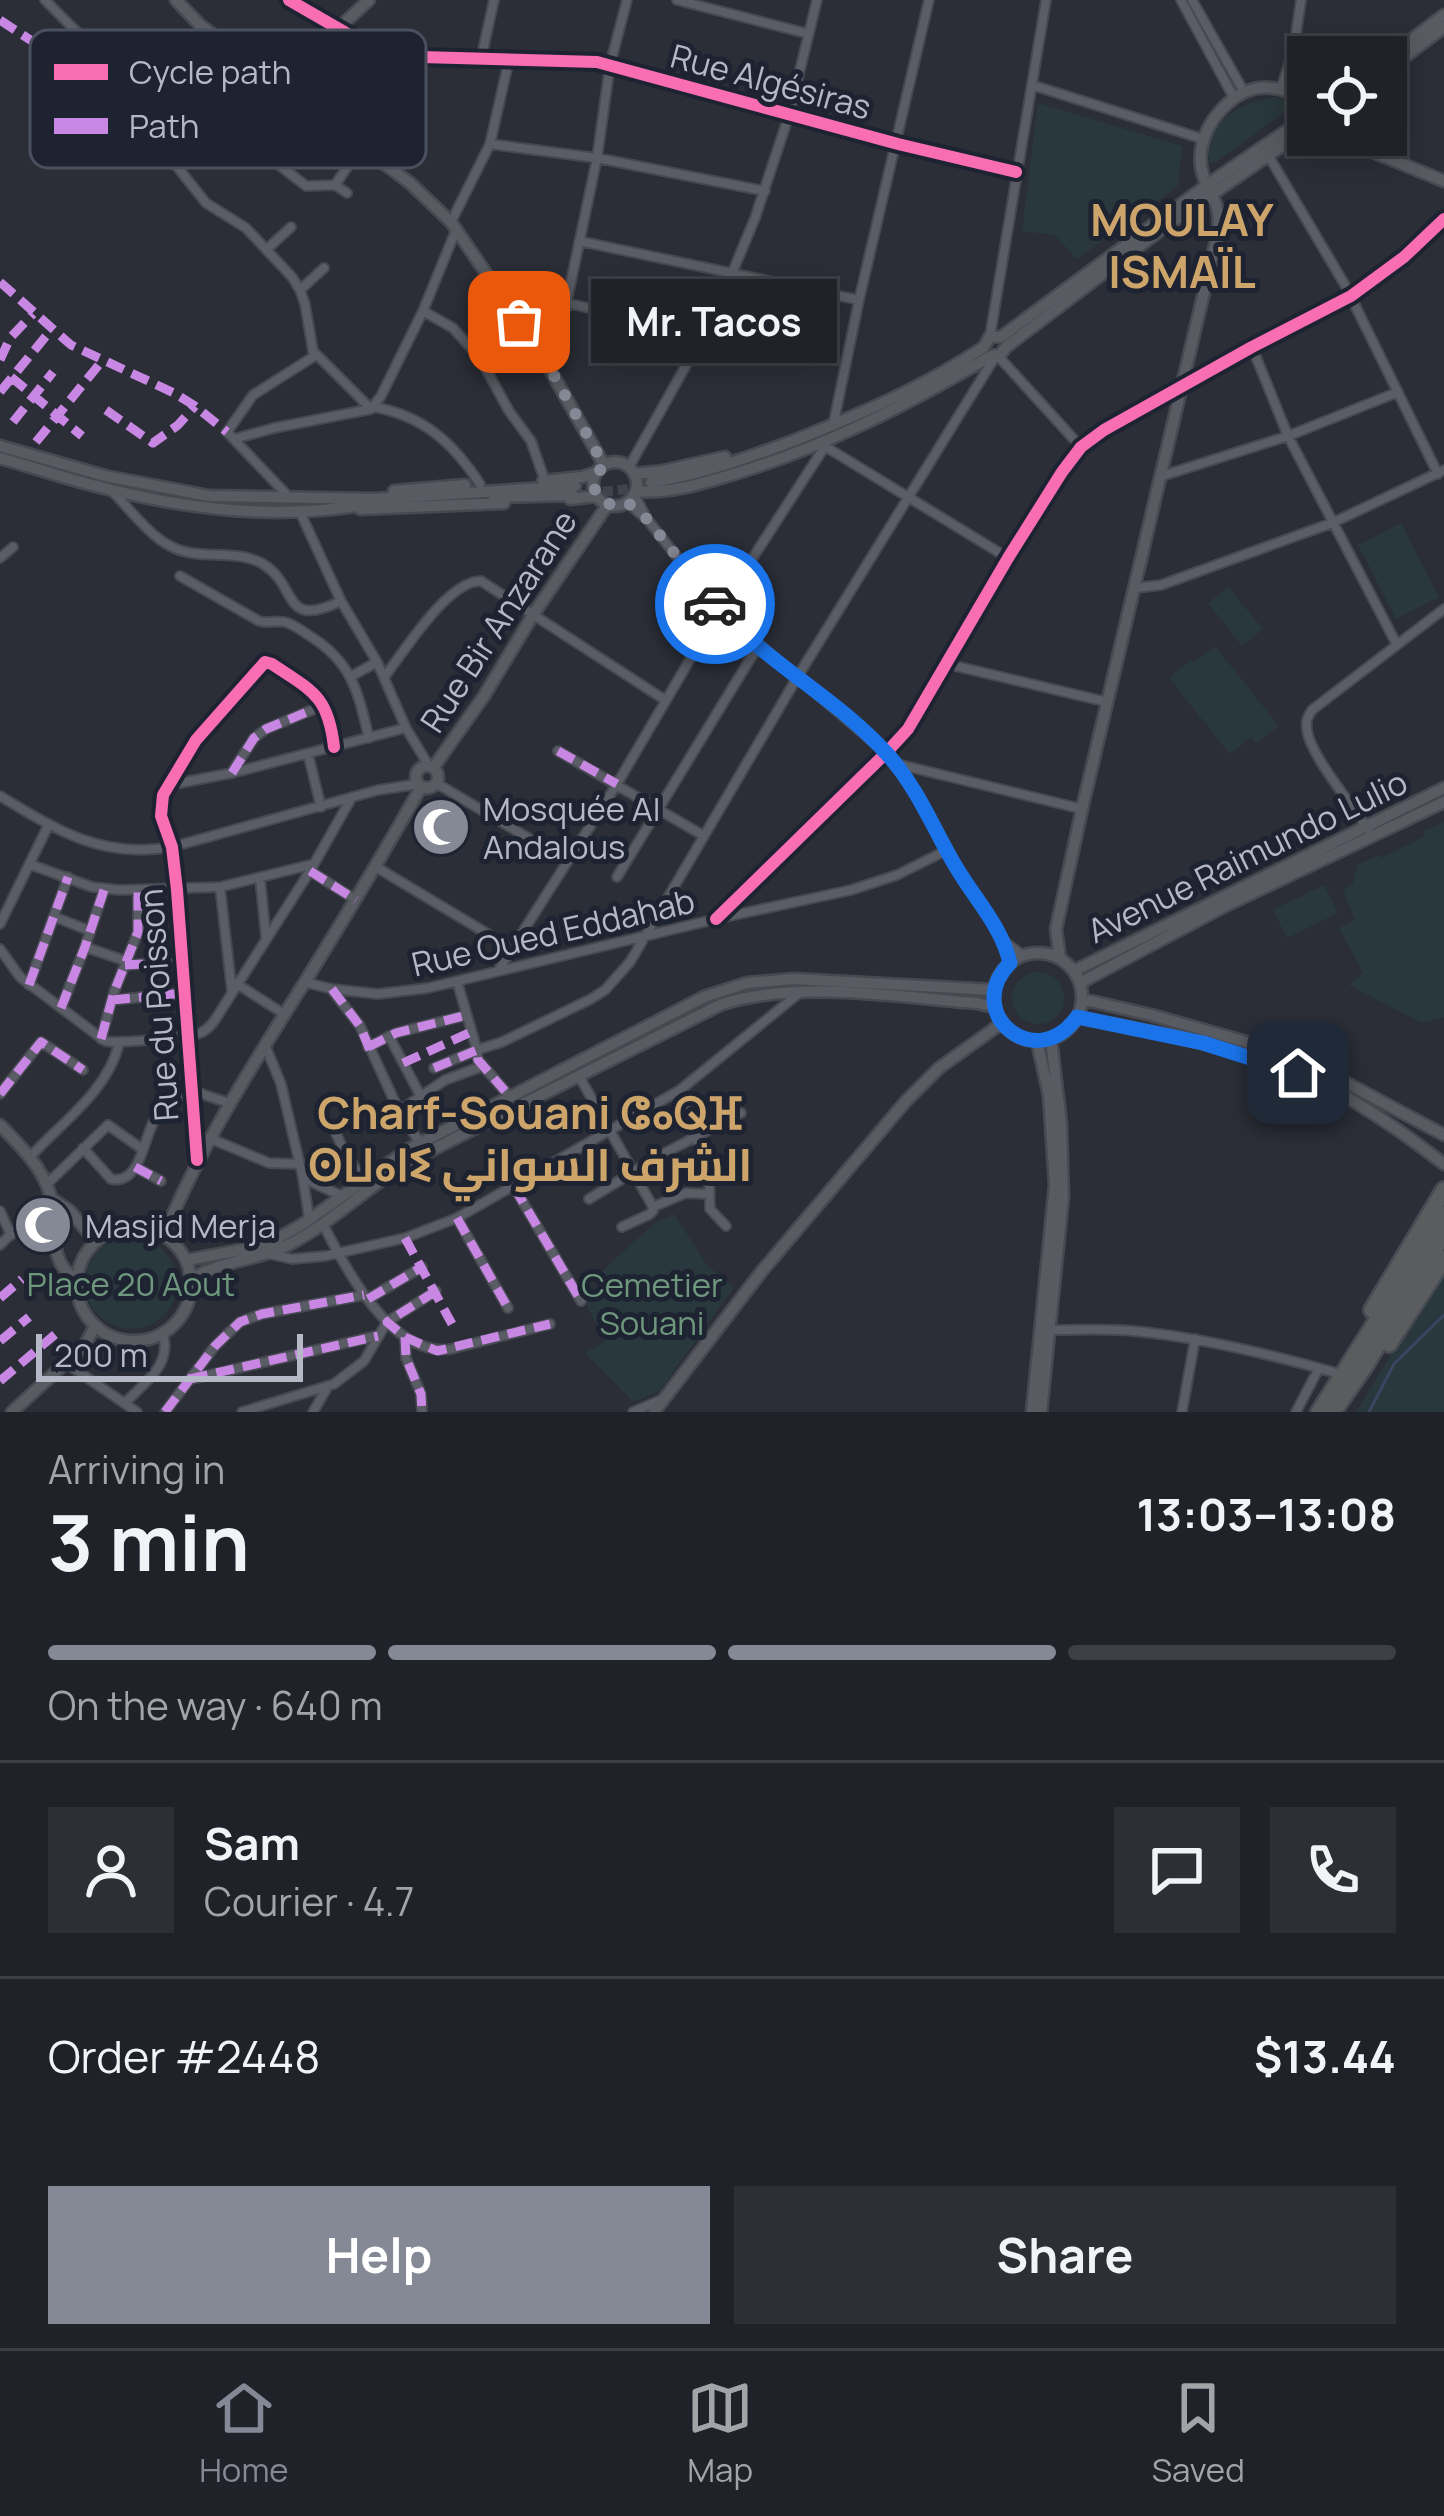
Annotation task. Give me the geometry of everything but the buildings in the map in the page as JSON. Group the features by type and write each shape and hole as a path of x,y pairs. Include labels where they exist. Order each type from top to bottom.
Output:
{"highway":[{"path":"1359,1362 1358,1338 1368,1317 1444,1190"},
{"path":"1333,1412 1444,1214"},
{"path":"1359,1362 1444,1234"},
{"path":"1319,1412 1343,1375 1391,1341 1444,1259"},
{"path":"1422,1294 1444,1276"}],"main road":[{"path":"176,0 207,30"},
{"path":"337,28 369,0"},
{"path":"1407,43 1444,15"},
{"path":"1407,55 1444,27"},
{"path":"1060,959 1056,929 1082,809 1216,241 1219,215 1201,169 1203,139 1216,116 1239,95 1262,88 1287,92"},
{"path":"653,485 829,438 916,400 995,348 1287,130"},
{"path":"1209,190 1287,142"},
{"path":"1383,156 1444,181"},
{"path":"390,168 454,226 552,372 600,468"},
{"path":"0,446 105,476 209,496 386,502 574,490"},
{"path":"0,458 111,490 185,505 300,512 394,490 582,477 617,462 632,470 663,472 792,447"},
{"path":"350,502 404,508 602,500 692,486 792,447"},
{"path":"600,468 593,484 602,500"},
{"path":"632,470 632,496"},
{"name":"Rue Bir Anzarane","path":"431,767 484,696 602,500"},
{"path":"164,1235 208,1138 376,867 419,785 417,771 431,767 437,772 436,783 427,788 419,785"},
{"name":"Avenue Raimundo Lulio","path":"1077,977 1370,831 1444,788"},
{"name":"Avenue Raimundo Lulio","path":"1370,831 1444,802"},
{"path":"1040,953 1056,929"},
{"path":"1040,953 1060,959 1077,977 1082,999 1077,1017 1052,1039 1023,1039 1002,1023 994,1007 994,990 1002,971 1022,956 1040,953"},
{"path":"187,1260 259,1246 316,1222 363,1180 420,1144 704,997 747,983 811,979 994,990"},
{"path":"192,1279 220,1265 270,1254 412,1160 722,1004 748,996 802,991 994,1007"},
{"path":"1082,999 1296,1056 1444,1135"},
{"path":"1077,1017 1203,1043 1298,1073 1394,1127 1444,1165"},
{"path":"654,1412 762,1271 906,1101 939,1068 1002,1023"},
{"path":"1036,1412 1063,1197 1052,1039"},
{"path":"1036,1041 1049,1094 1055,1166 1050,1330 1036,1412"},
{"path":"0,1125 50,1193 96,1241"},
{"path":"50,1193 60,1259 67,1274 77,1280"},
{"path":"136,1226 164,1235 187,1260 192,1279 191,1295 176,1324 163,1334 129,1342 95,1327 81,1305 77,1280 86,1252 108,1233 136,1226"},
{"path":"86,1346 95,1327"},
{"path":"12,1412 86,1346 112,1337"}],"street":[{"name":"Rue Algésiras","path":"289,0 340,30"},
{"path":"481,59 494,0"},
{"path":"552,372 597,158 610,65 627,0"},
{"path":"632,470 716,312 765,190 817,0"},
{"path":"498,970 829,438 929,0"},
{"path":"434,1068 563,1014 605,990 630,962 995,348 1016,172 1046,0"},
{"path":"1181,0 1239,95"},
{"path":"1192,0 1239,95"},
{"path":"1281,89 1294,48 1301,0"},
{"path":"48,1 79,30"},
{"path":"684,1 809,34"},
{"path":"198,30 200,25"},
{"name":"Rue Algésiras","path":"426,57 582,60 610,65 1016,172"},
{"path":"372,408 423,311 490,144 509,60"},
{"path":"1032,85 1203,139"},
{"path":"490,144 597,158 765,190"},
{"path":"1135,588 1161,585 1332,524 1441,472 1351,296 1268,155"},
{"path":"178,168 206,202 237,221 267,249 300,290 316,355 372,408"},
{"path":"283,168 306,186 335,185 346,194"},
{"path":"335,185 347,168"},
{"path":"716,919 908,729 1008,558 1081,447 1252,347 1351,296 1404,257 1444,219"},
{"path":"267,249 291,227"},
{"path":"579,242 859,300"},
{"path":"300,290 324,268"},
{"path":"567,302 703,334"},
{"path":"423,311 462,335 480,358 531,441 545,481"},
{"path":"1252,347 1288,436 1397,645"},
{"path":"995,348 1081,447"},
{"path":"231,435 253,395 316,355"},
{"path":"1162,476 1288,436 1398,392"},
{"path":"231,435 372,408 398,412 419,421 464,460 480,484"},
{"path":"231,435 291,499"},
{"path":"829,438 908,499 1008,558"},
{"path":"111,490 173,548 257,561 269,568 291,600 305,610 341,601"},
{"path":"632,496 719,610 886,753 1005,942 1022,956"},
{"path":"300,512 406,728 431,767"},
{"path":"0,558 13,547"},
{"path":"180,576 259,621 291,624 336,655 350,677 369,738"},
{"path":"384,677 454,590 481,581 665,700"},
{"path":"1370,831 1315,751 1307,720 1312,710 1444,609"},
{"path":"616,877 758,646"},
{"path":"168,785 196,740 265,662 306,687 324,705 334,747"},
{"path":"350,677 377,662"},
{"path":"946,664 1108,702"},
{"path":"232,772 254,738 266,729 324,705"},
{"path":"168,785 406,728"},
{"path":"558,751 704,836"},
{"path":"308,754 321,807"},
{"path":"895,764 1082,809"},
{"path":"436,783 567,861"},
{"name":"Rue du Poisson","path":"168,785 161,816 172,847 177,890 197,1160"},
{"path":"0,796 73,837 106,848 140,851 172,847 352,796 419,785"},
{"path":"0,949 29,985 101,1039 119,1044 189,1036 211,1026 313,867 352,796"},
{"path":"0,924 49,824"},
{"name":"Rue Oued Eddahab","path":"304,982 394,994 850,890 897,875 946,850"},
{"path":"29,864 104,890 220,887 313,867 356,900"},
{"path":"376,867 514,949"},
{"path":"29,985 68,877"},
{"path":"260,878 266,938"},
{"path":"220,887 235,988"},
{"path":"61,1008 104,890"},
{"path":"101,1039 139,925 138,890"},
{"path":"55,917 91,931"},
{"path":"1005,942 1010,963"},
{"path":"86,947 126,963 182,962"},
{"path":"270,1254 301,1260 338,1253 405,1238 457,1218 680,1090 811,979"},
{"path":"457,981 477,1056 505,1091"},
{"path":"235,988 284,1014"},
{"path":"332,989 359,1026 420,1144"},
{"path":"112,1000 185,993"},
{"path":"368,1047 389,1036 467,1015"},
{"path":"389,1036 420,1095"},
{"path":"0,1094 41,1042 83,1070"},
{"path":"28,1158 98,1087 119,1044"},
{"path":"265,1045 281,1084 316,1222 388,1322 405,1337 440,1351 550,1324"},
{"path":"399,1111 445,1080 483,1066"},
{"path":"579,1076 652,1207 650,1214 622,1227"},
{"path":"680,1090 709,1167 710,1209 726,1226"},
{"path":"82,1148 116,1181 129,1176 158,1116 193,1091"},
{"name":"Rue du Poisson","path":"193,1091 229,1103"},
{"path":"589,1199 741,1113"},
{"path":"0,1245 50,1193 82,1148 110,1125 142,1150"},
{"path":"333,1127 363,1180"},
{"path":"208,1138 268,1163 298,1164"},
{"path":"135,1167 161,1181"},
{"path":"304,1178 342,1196"},
{"path":"514,1186 581,1300"},
{"path":"652,1207 686,1193 709,1194"},
{"path":"0,1211 11,1235"},
{"path":"457,1218 508,1309"},
{"path":"165,1412 222,1338 249,1317 366,1297 422,1267"},
{"path":"242,1412 327,1387 362,1364 388,1322 436,1292"},
{"path":"1050,1330 1130,1330 1195,1339 1343,1375"},
{"path":"125,1403 163,1361 163,1334"},
{"path":"190,1379 378,1336"},
{"path":"405,1337 406,1358 421,1394 422,1412"},
{"path":"1182,1412 1195,1339"},
{"path":"66,1363 136,1412"},
{"path":"1295,1412 1318,1368"},
{"path":"313,1412 327,1387"},
{"path":"633,1412 663,1400"}],"green space":[{"path":"1275,97 1287,100 1287,110 1210,163 1210,137 1217,126 1249,104"},
{"path":"1038,103 1182,146 1178,186 1077,259 1054,235 1022,231"},
{"path":"1401,523 1439,597 1396,619 1358,545"},
{"path":"1228,587 1263,629 1242,646 1208,603"},
{"path":"1215,646 1279,726 1257,743 1251,737 1230,754 1169,678"},
{"path":"1444,822 1444,1017 1422,1023 1349,985 1363,973 1339,928 1355,920 1343,890 1353,884 1357,865 1424,837 1424,831"},
{"path":"1324,885 1338,913 1287,938 1273,910"},
{"path":"1038,972 1056,980 1064,998 1056,1016 1038,1024 1020,1016 1012,998 1020,980"},
{"name":"Cemetier Souani","path":"674,1214 707,1265 734,1287 660,1391 633,1402 585,1353 606,1341 586,1305 605,1268 655,1223"},
{"name":"Place 20 Aout","path":"131,1237 149,1240 164,1250 174,1265 174,1301 164,1316 149,1326 131,1329 113,1326 98,1316 88,1301 85,1283 88,1265 98,1250 113,1240"},
{"path":"1444,1268 1444,1412 1356,1412"}],"waterway":[{"path":"1369,1412 1394,1364 1444,1315"}],"tunnel":[{"path":"588,493 641,488"}],"marked path":[{"path":"0,20 30,40"},
{"path":"0,282 71,345 174,393 227,432"},
{"path":"0,360 10,338 33,314"},
{"path":"0,392 51,330"},
{"path":"36,442 102,361"},
{"path":"13,422 53,372"},
{"path":"11,377 82,436"},
{"path":"106,410 153,443 195,406"},
{"path":"232,773 254,738 266,729 324,705"},
{"path":"558,751 617,784"},
{"path":"310,871 356,900"},
{"path":"29,985 68,877"},
{"path":"61,1008 104,890"},
{"path":"101,1039 138,932 138,890"},
{"path":"125,965 182,962"},
{"path":"332,989 360,1026 372,1055"},
{"path":"112,1000 185,993"},
{"path":"368,1047 396,1033 467,1015"},
{"path":"403,1063 471,1032"},
{"path":"0,1094 41,1042 83,1070"},
{"path":"434,1068 477,1050 478,1060 505,1091"},
{"path":"135,1167 161,1181"},
{"path":"514,1187 581,1301"},
{"path":"457,1218 508,1308"},
{"path":"405,1238 452,1324"},
{"path":"368,1299 422,1267"},
{"path":"0,1298 22,1279"},
{"path":"436,1291 387,1322 405,1337 437,1351 550,1324"},
{"path":"165,1412 215,1346 240,1322 364,1295"},
{"path":"0,1341 29,1317"},
{"path":"0,1381 58,1332"},
{"path":"190,1379 378,1336"},
{"path":"405,1337 406,1358 421,1394 422,1412"}],"cycle path":[{"path":"289,0 341,30"},
{"path":"426,57 597,62 1016,172"},
{"path":"716,919 908,729 1008,558 1081,447 1252,347 1351,296 1404,257 1444,219"},
{"path":"197,1160 177,890 172,847 161,816 163,795 196,740 265,662 316,696 327,716 334,747"}],"way so far":[{"path":"519,322 604,465 594,478 597,496 614,506 627,502 647,519 715,604"}],"place":[{"name":"Mr. Tacos","path":"519,322"},
{"name":"Mosquée Al Andalous","path":"441,827"},
{"name":"Masjid Merja","path":"43,1225"}],"district":[{"name":"MOULAY ISMAÏL","path":"1182,245"},
{"name":"Charf-Souani ⵛⴰⵕⴼ ⵙⵡⴰⵏⵉ الشرف السواني","path":"530,1138"}],"route":[{"path":"715,604 758,646 872,739 913,789 1005,942 1010,963 1002,971 993,998 997,1015 1011,1033 1036,1041 1052,1039 1077,1017 1203,1043 1298,1073"}]}
